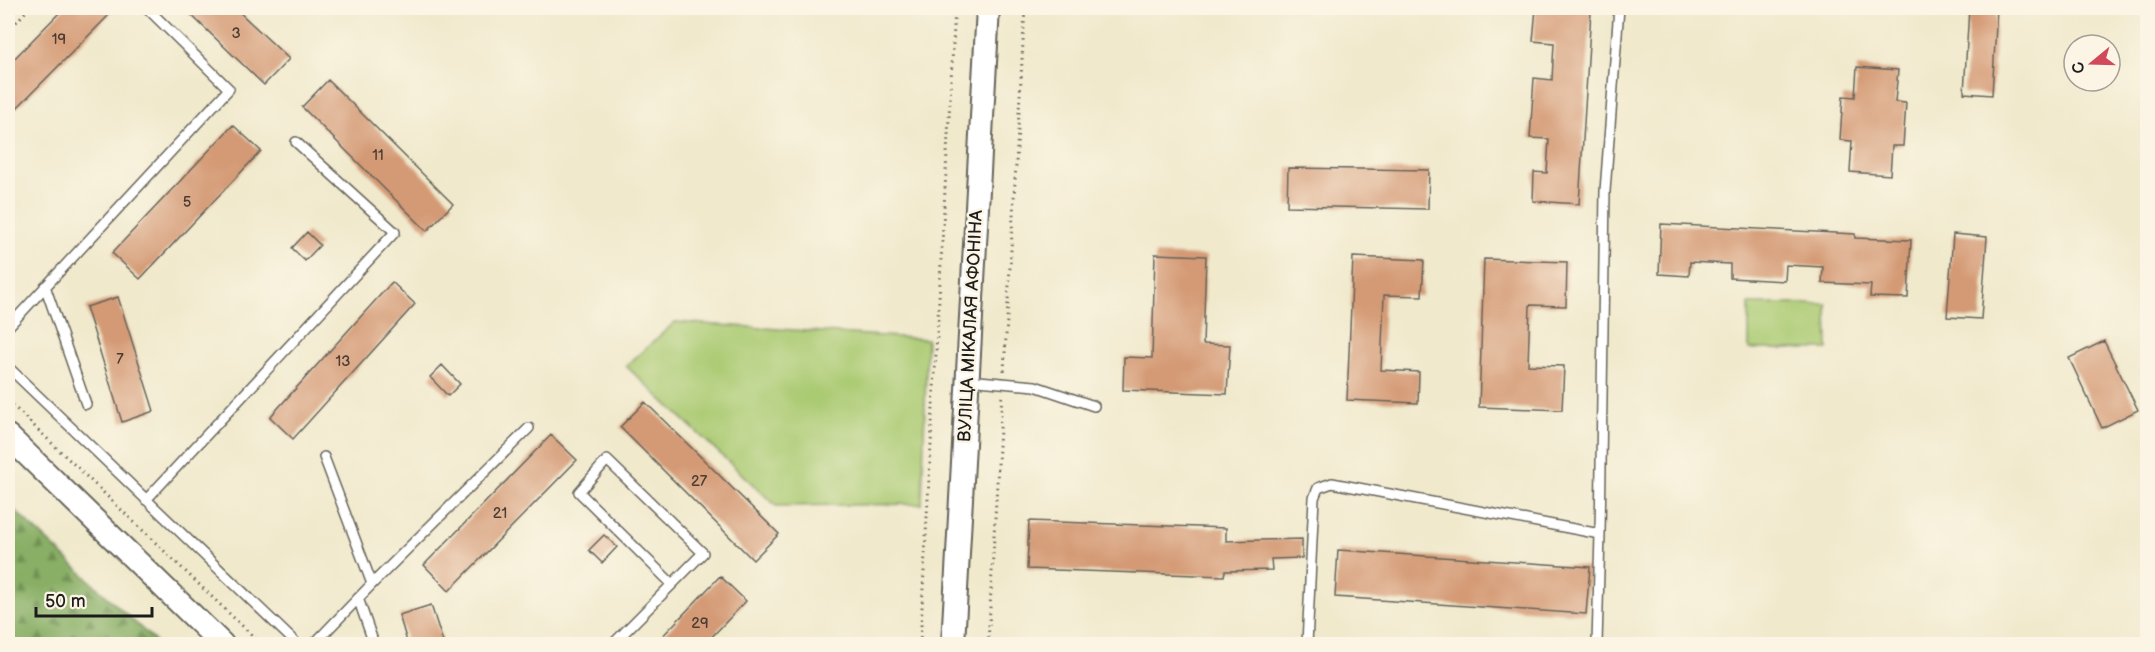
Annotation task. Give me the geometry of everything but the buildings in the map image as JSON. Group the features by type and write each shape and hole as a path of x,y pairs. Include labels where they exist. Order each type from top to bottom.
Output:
{"street":[{"name":"ВУЛІЦА МІКАЛАЯ АФОНІНА","path":"953,645 988,8"},
{"path":"8,436 222,645"}],"lane":[{"path":"8,327 229,89 147,8"},
{"path":"1597,645 1605,191 1619,8"},
{"path":"146,500 394,232 296,142"},
{"path":"45,286 86,404"},
{"path":"8,367 297,645"},
{"path":"966,380 1035,386 1094,406"},
{"path":"314,645 358,598 529,428"},
{"path":"324,457 372,584"},
{"path":"614,645 703,553 607,460 579,492 672,584"},
{"path":"1308,645 1314,498 1318,488 1332,483 1600,534"},
{"path":"358,598 374,645"}],"path":[{"path":"8,31 29,8"},
{"path":"920,645 955,8"},
{"path":"988,645 1025,8"},
{"path":"8,401 261,645"}],"green space":[{"path":"1749,304 1827,304 1828,349 1749,349"},
{"path":"675,322 927,339 922,504 776,506 626,366"},
{"path":"8,504 158,644 8,644"}]}
